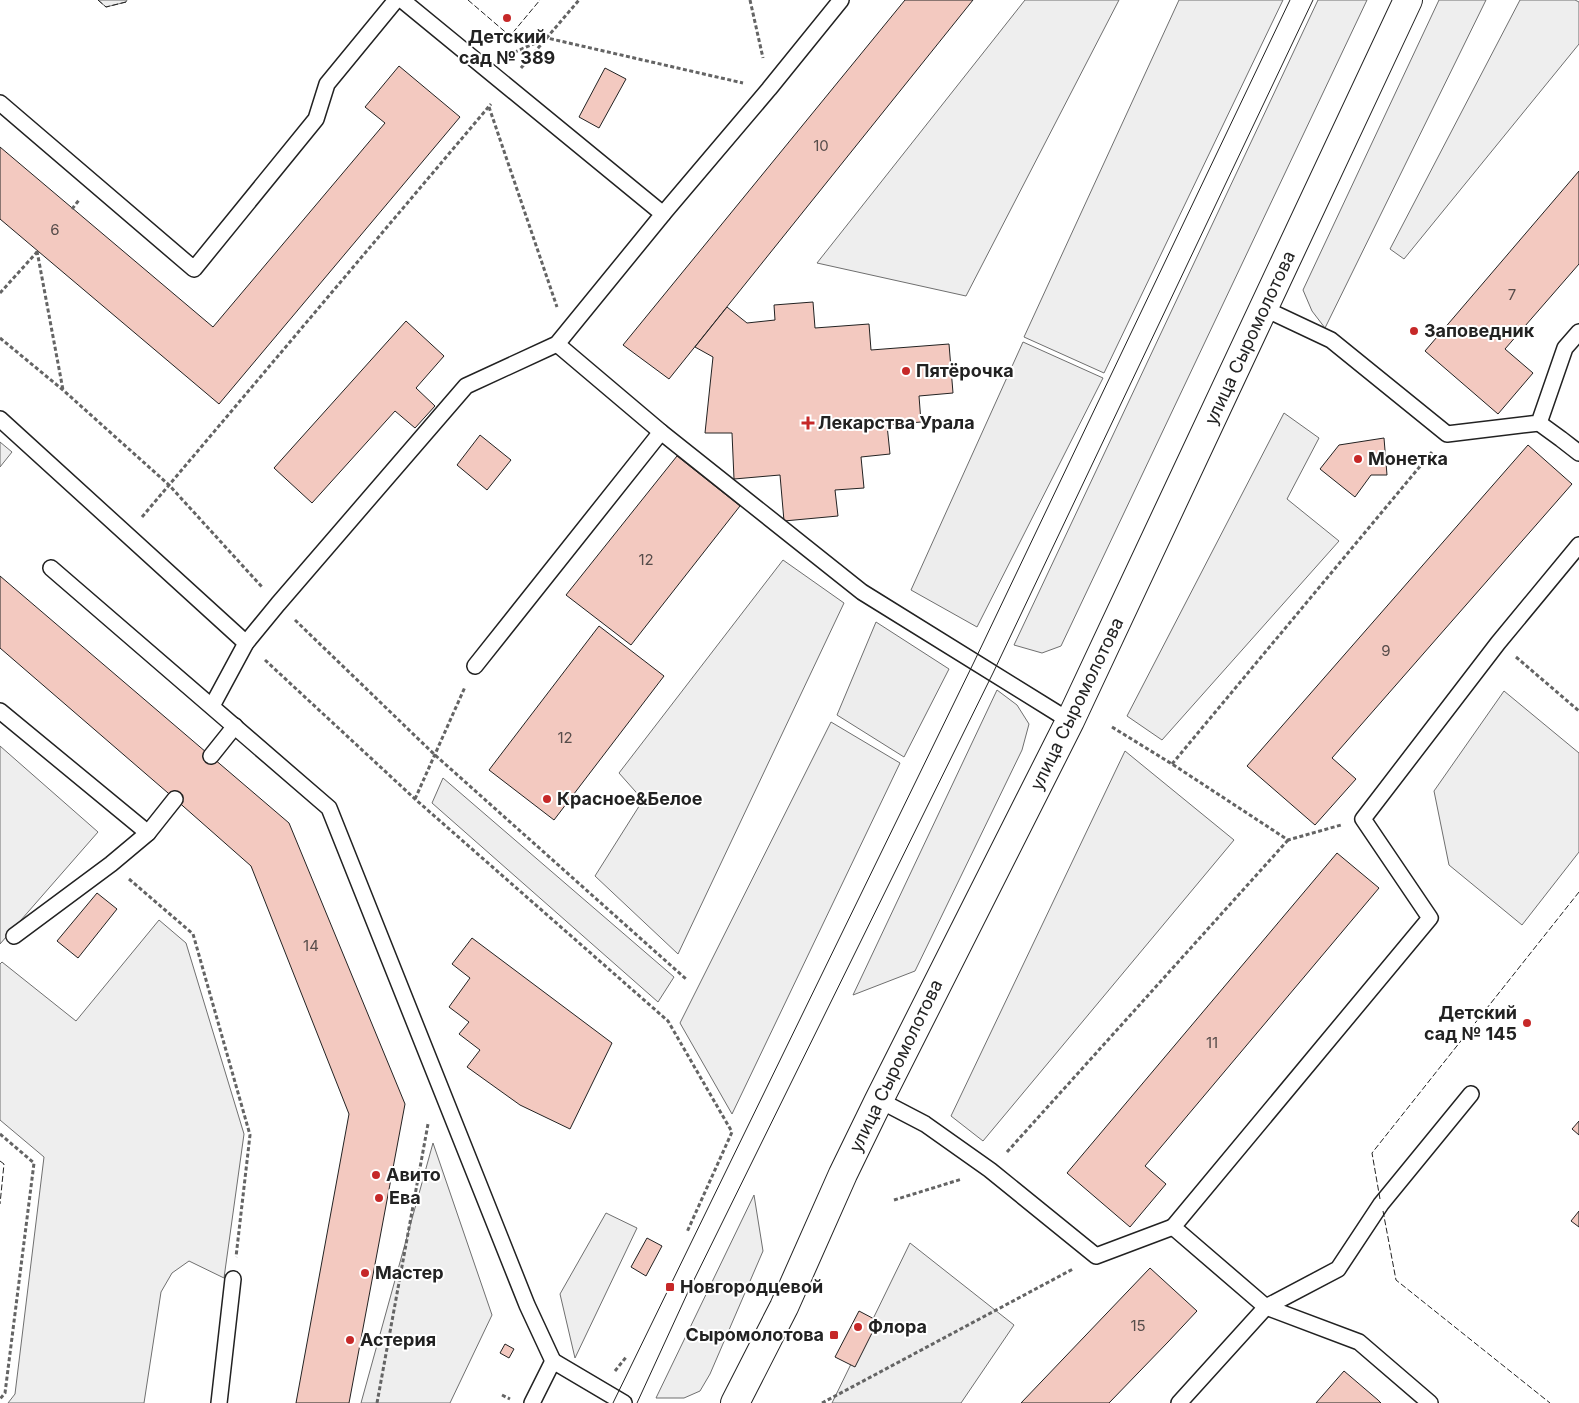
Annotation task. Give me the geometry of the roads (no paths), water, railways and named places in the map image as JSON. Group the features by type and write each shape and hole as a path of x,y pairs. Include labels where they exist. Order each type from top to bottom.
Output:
{"street":[{"name":"улица Сыромолотова","path":"735,1403 784,1307 839,1183 879,1100 1070,720 1408,0"}],"lane":[{"path":"0,102 194,269 316,119 327,84 396,0"},
{"path":"402,0 664,214"},
{"path":"212,706 246,642 466,386 558,344 664,214 770,89 841,0"},
{"path":"1264,308 1331,340 1447,434 1539,423 1561,438 1579,454"},
{"path":"1539,423 1565,348 1579,332"},
{"path":"558,344 661,432 862,592 1070,720"},
{"path":"0,419 246,642"},
{"path":"475,666 661,432"},
{"path":"879,1100 925,1124 990,1170 1096,1256 1173,1227 1430,918 1363,819 1498,642 1579,545"},
{"path":"51,568 330,808 527,1305 553,1361 624,1403"},
{"path":"0,710 148,833"},
{"path":"211,756 235,726"},
{"path":"14,936 111,864 148,833 175,799"},
{"path":"1179,1403 1266,1308 1338,1269 1381,1204 1471,1094"},
{"path":"1173,1227 1266,1308 1359,1342 1430,1403"},
{"path":"218,1403 234,1280"},
{"path":"532,1403 553,1361"}],"tram line":[{"path":"613,1403 974,662 1290,0"},
{"path":"637,1403 688,1292 993,673 1313,0"}],"place":[{"name":"Детский сад № 389","path":"507,18"},
{"name":"Заповедник","path":"1414,331"},
{"name":"Пятёрочка","path":"906,371"},
{"name":"Лекарства Урала","path":"808,423"},
{"name":"Монетка","path":"1358,459"},
{"name":"Красное&Белое","path":"547,799"},
{"name":"Детский сад № 145","path":"1527,1023"},
{"name":"Авито","path":"376,1175"},
{"name":"Ева","path":"379,1198"},
{"name":"Мастер","path":"365,1273"},
{"name":"Новгородцевой","path":"670,1287"},
{"name":"Флора","path":"858,1327"},
{"name":"Сыромолотова","path":"834,1335"},
{"name":"Астерия","path":"350,1340"}]}
